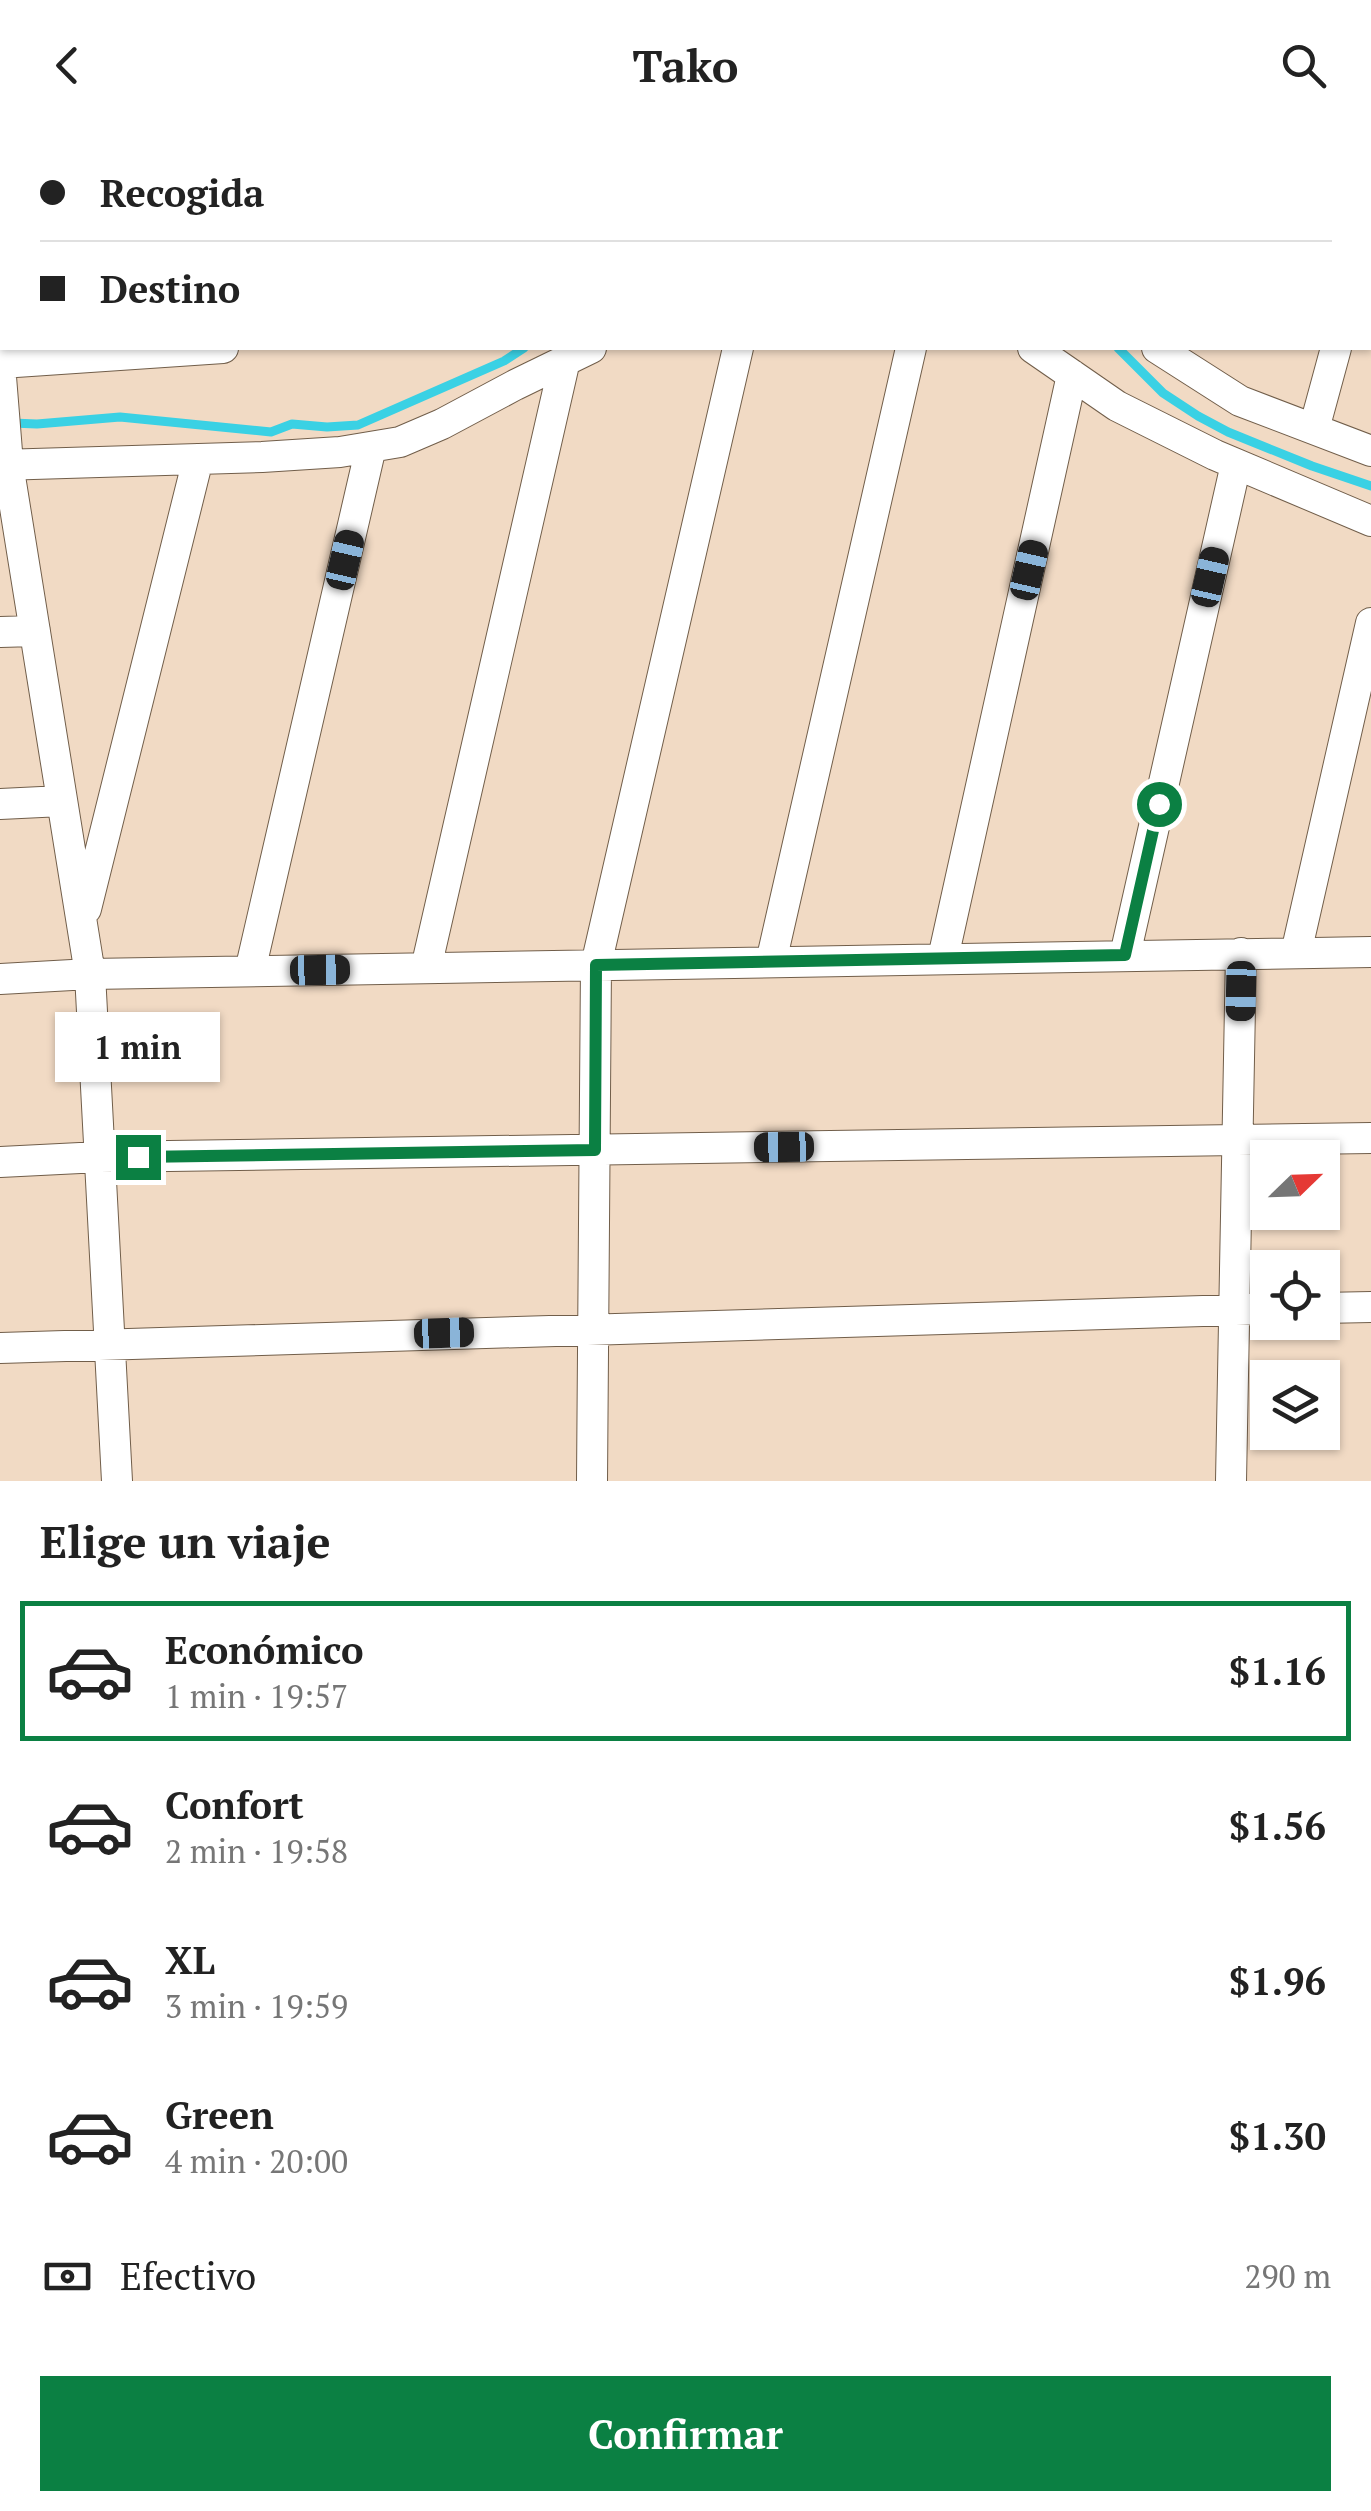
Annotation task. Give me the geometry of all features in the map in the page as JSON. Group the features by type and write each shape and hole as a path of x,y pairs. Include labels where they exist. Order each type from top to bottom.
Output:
{"street":[{"path":"117,1481 90,974 5,458 1,363 193,350"},
{"path":"592,1481 596,965 738,350"},
{"path":"771,962 912,350"},
{"path":"1036,350 1117,406 1236,464 1371,521"},
{"path":"1161,350 1240,401 1371,451"},
{"path":"1314,429 1335,350"},
{"path":"426,968 578,354"},
{"path":"5,458 198,459 340,452 400,442 578,354"},
{"path":"943,958 1072,375"},
{"path":"250,972 371,447"},
{"path":"83,922 198,459"},
{"path":"1125,955 1236,464"},
{"path":"1296,953 1371,623"},
{"path":"0,632 35,630"},
{"path":"0,804 62,802"},
{"path":"0,979 90,974 1371,952"},
{"path":"1231,1481 1242,953"},
{"path":"0,1162 100,1157 1371,1138"},
{"path":"1340,1308 1371,1307"},
{"path":"0,1348 1250,1310"}],"waterway":[{"path":"12,423 120,417 271,432 292,424 358,425 521,350"},
{"path":"1120,350 1163,393 1198,416 1312,466 1371,486"}],"route":[{"path":"138,1157 595,1150 596,965 1125,955 1159,804"}]}
